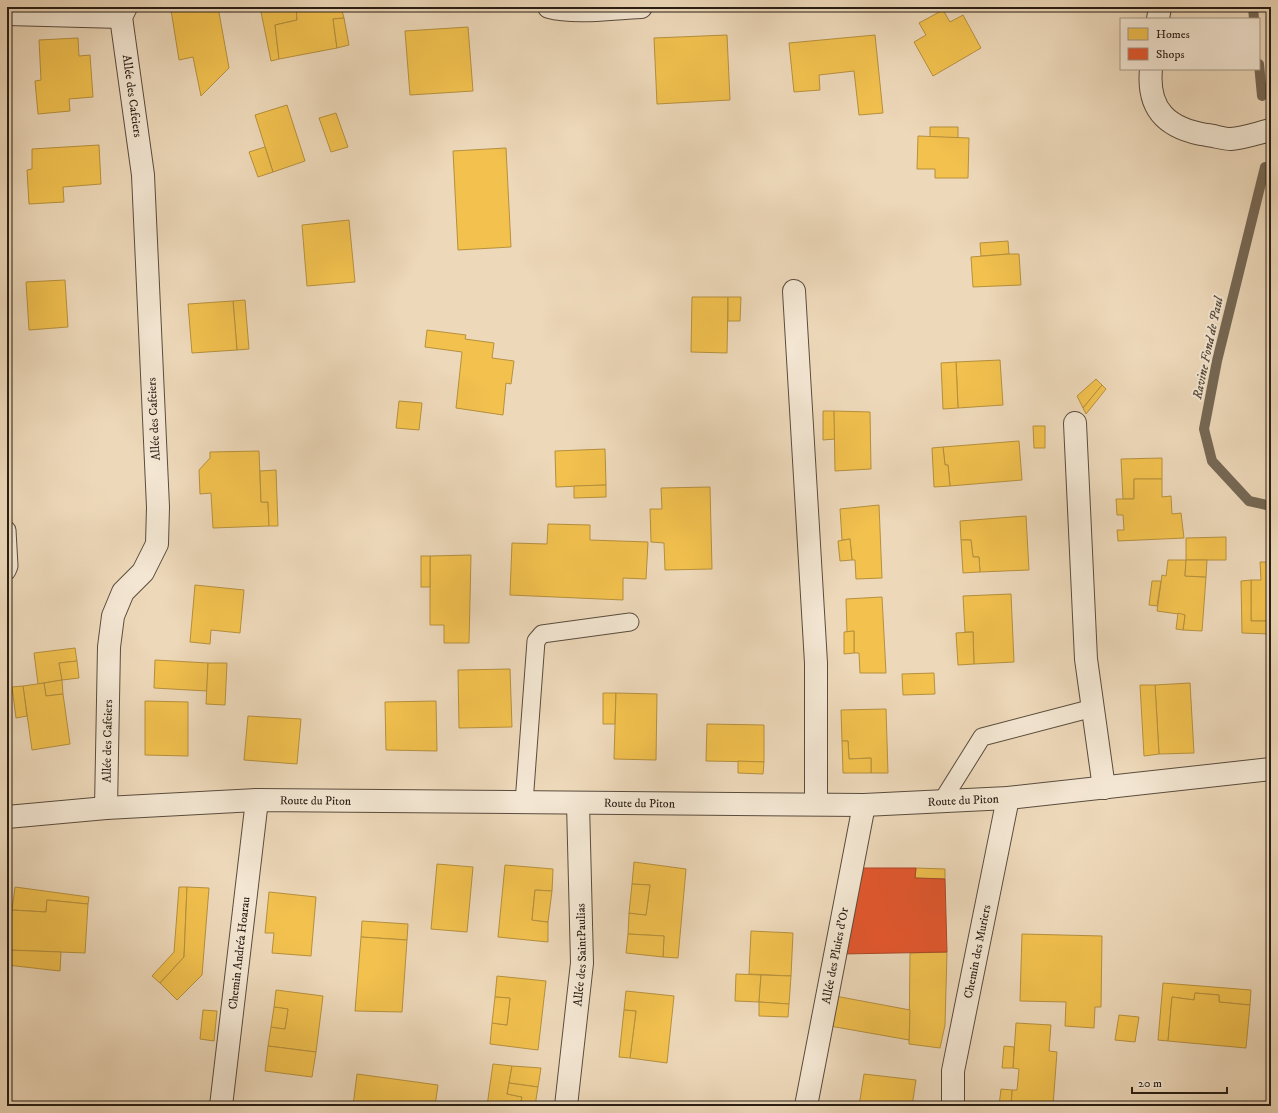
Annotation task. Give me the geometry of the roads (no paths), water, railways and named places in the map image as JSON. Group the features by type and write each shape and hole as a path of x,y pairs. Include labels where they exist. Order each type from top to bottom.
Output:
{"street":[{"path":"548,7 576,9 641,7"},
{"path":"1158,18 1160,7"},
{"name":"Allée des Cafeiers","path":"7,14 124,12 143,175 158,507 157,544 143,572 123,592 113,616 109,647 106,808"},
{"path":"1151,70 1150,82 1156,107 1172,124 1191,133 1231,139 1271,130"},
{"path":"794,291 816,663 816,804"},
{"path":"1075,423 1086,659 1104,788"},
{"name":"Route du Piton","path":"7,817 106,808 257,800 864,805 1008,798 1271,769"},
{"name":"Chemin des Muriers","path":"953,1106 953,1071 1008,798"},
{"name":"Chemin Andréa Hoarau","path":"221,1106 257,800"},
{"name":"Allée des SaintPaulias","path":"566,1106 582,963 578,803"},
{"name":"Allée des Pluies d'Or","path":"806,1106 864,805"}],"lane":[{"path":"7,530 9,566 7,571"},
{"path":"524,802 536,642 538,637 542,634 630,622"},
{"path":"942,801 982,737 1093,708"}],"waterway":[{"name":"Ravine Fond de Paul","path":"1253,7 1254,18"},
{"name":"Ravine Fond de Paul","path":"1260,70 1262,96"},
{"name":"Ravine Fond de Paul","path":"1265,167 1217,361 1204,429 1212,461 1249,501 1271,506"}]}
